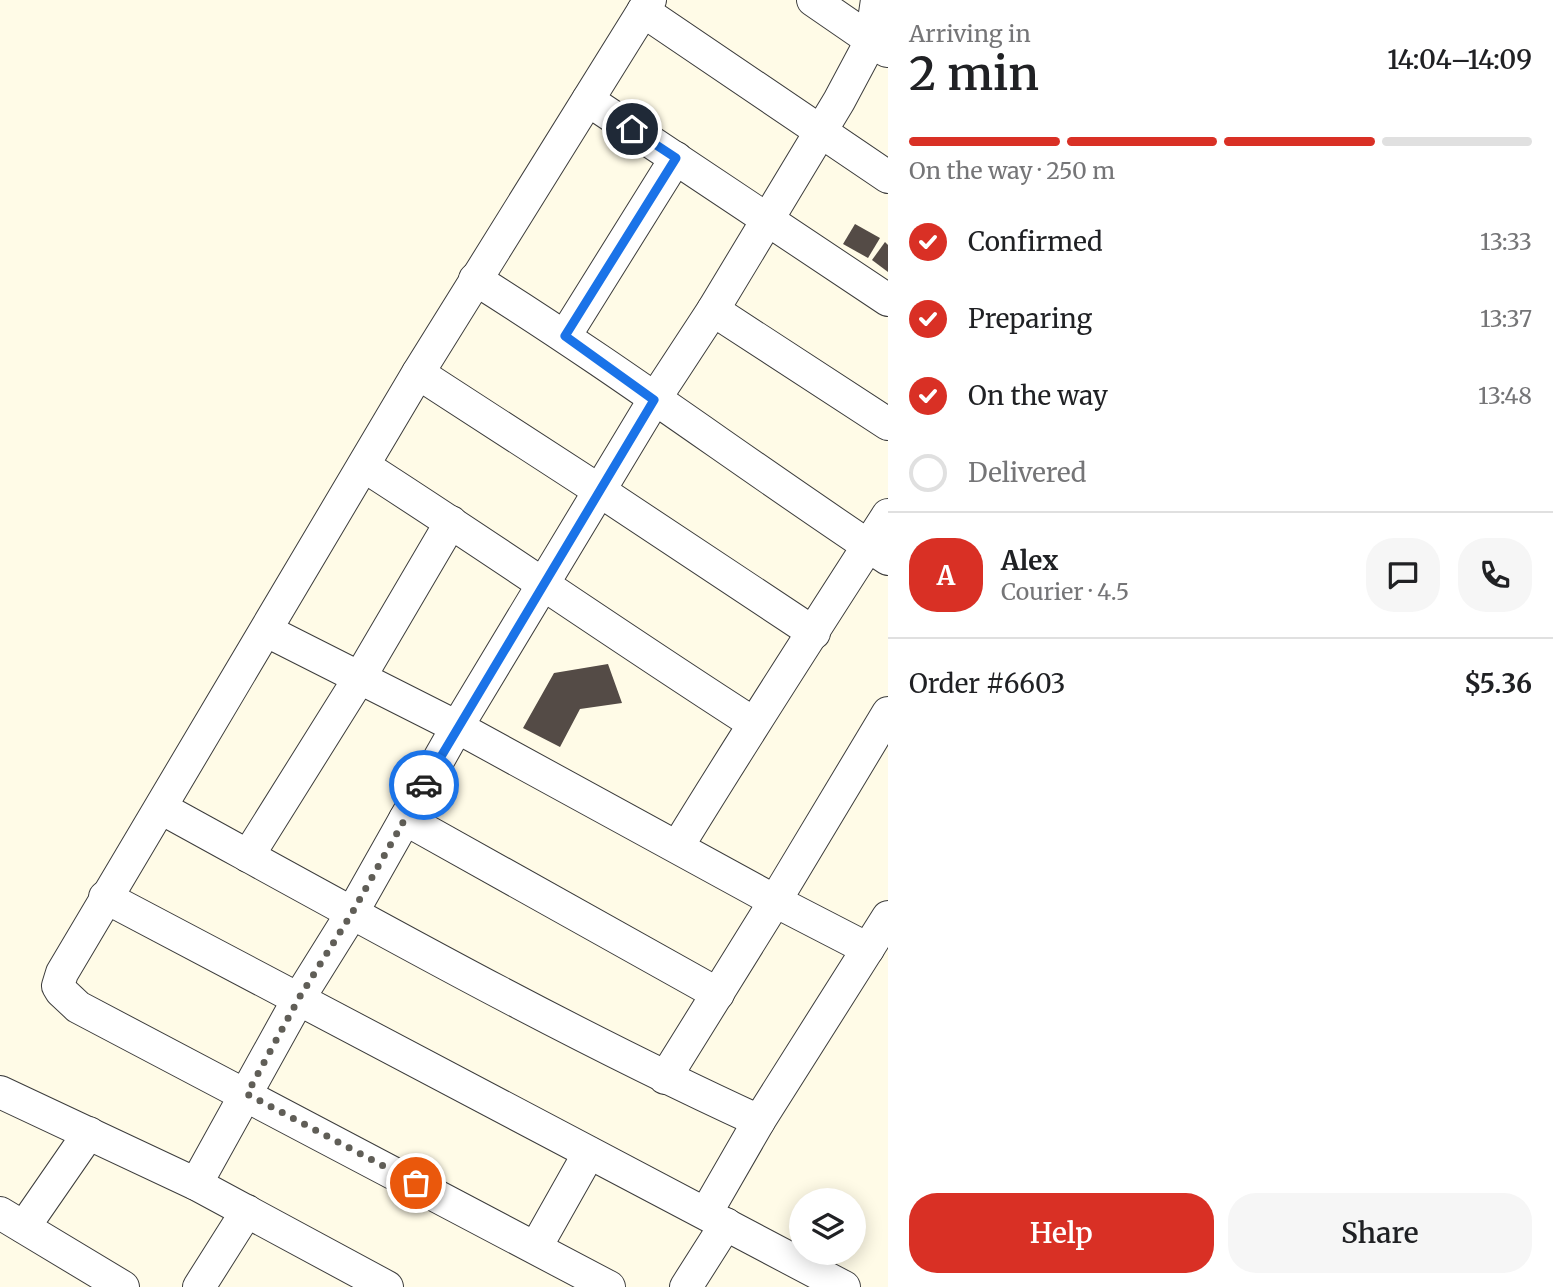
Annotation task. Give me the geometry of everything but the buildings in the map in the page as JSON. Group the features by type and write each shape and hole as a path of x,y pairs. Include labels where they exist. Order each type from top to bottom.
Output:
{"street":[{"path":"813,0 879,46"},
{"path":"196,1184 299,998 352,913 543,582 654,400 713,310 820,131 879,46 877,0"},
{"path":"609,1287 78,1007 58,986 60,977 418,373 647,6 888,177"},
{"path":"588,100 888,300"},
{"path":"565,336 676,158"},
{"path":"475,279 565,336 654,400 878,552"},
{"path":"713,310 888,424"},
{"path":"418,373 814,633"},
{"path":"365,466 543,582 638,650 753,723"},
{"path":"678,846 753,723 814,633 878,552 888,515"},
{"path":"248,856 360,677 451,522"},
{"path":"267,631 457,727 775,901 868,948"},
{"path":"665,1078 888,713"},
{"path":"161,808 352,913 665,1078 759,1121"},
{"path":"404,820 718,994"},
{"path":"105,897 844,1287"},
{"path":"686,1287 759,1121 888,916"},
{"path":"0,1092 196,1184 387,1287"},
{"path":"89,1133 12,1220 123,1287"},
{"path":"536,1247 589,1153"},
{"path":"199,1287 247,1211"}],"way so far":[{"path":"416,1183 247,1094 299,998 352,913 424,785"}],"route":[{"path":"424,785 654,400 565,336 676,158 632,129"}]}
